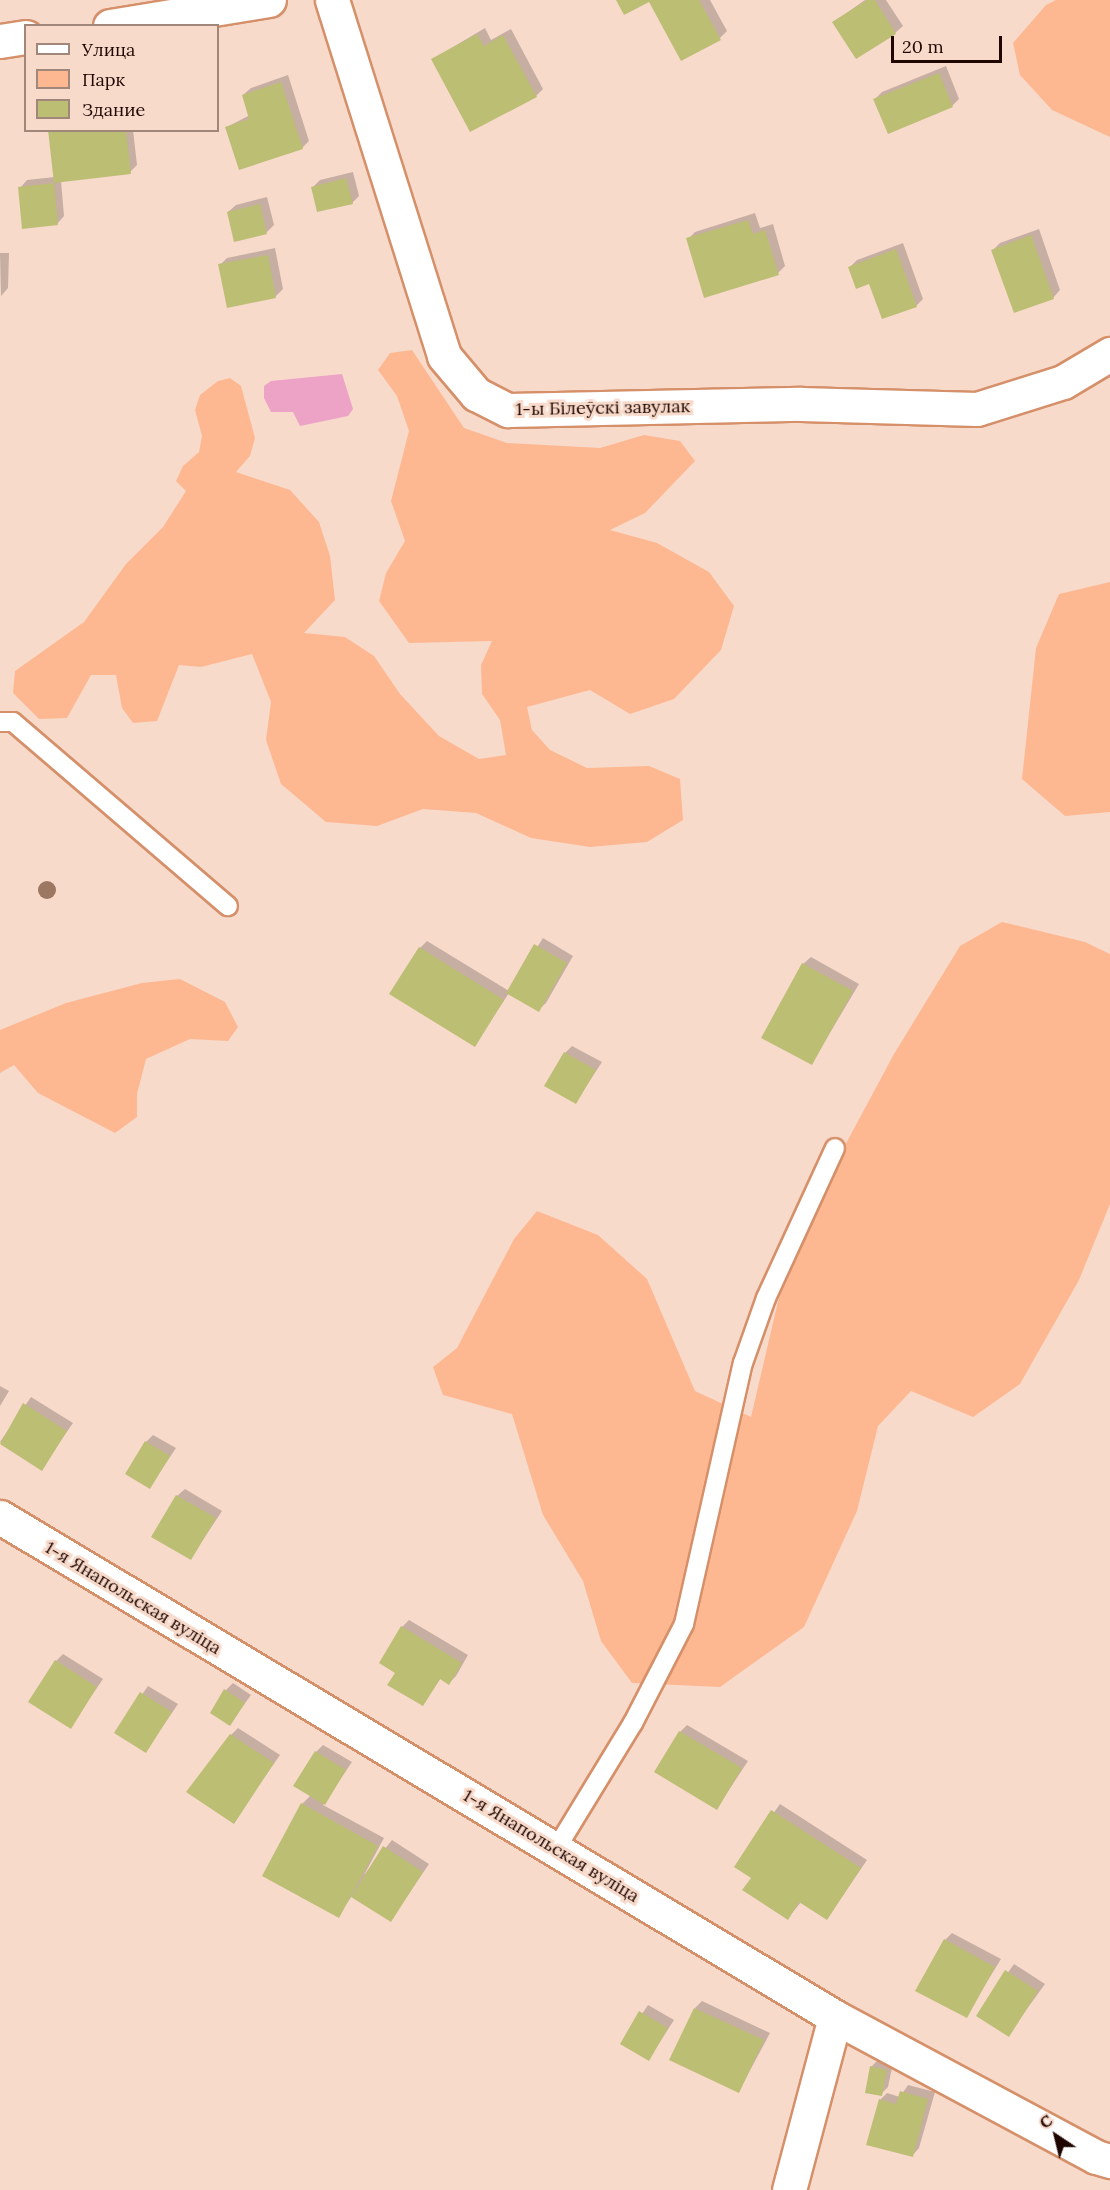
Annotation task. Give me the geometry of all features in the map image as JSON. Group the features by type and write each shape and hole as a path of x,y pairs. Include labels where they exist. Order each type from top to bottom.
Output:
{"street":[{"path":"122,24 269,0"},
{"name":"1-ы Білеўскі завулак","path":"332,0 444,356 476,394 508,410 801,404 977,409 1063,382 1110,354"},
{"path":"0,41 24,37"},
{"name":"1-я Янапольская вуліца","path":"0,1517 835,2017 1096,2157 1110,2160"},
{"path":"789,2190 835,2017"}],"lane":[{"path":"0,722 13,722 228,906"},
{"path":"556,1849 633,1724 684,1624 743,1363 766,1298 835,1148"}],"green space":[{"path":"1056,0 1110,0 1110,137 1052,110 1020,75 1013,43 1046,5"},
{"path":"412,350 464,428 507,443 600,448 644,435 680,441 695,461 645,513 610,530 657,543 709,572 734,606 721,650 674,699 630,714 590,690 527,707 532,730 550,750 587,768 649,766 680,779 683,820 647,842 590,847 531,838 476,813 423,809 377,826 326,822 281,784 266,740 271,702 252,654 201,667 179,665 157,721 133,723 122,708 116,675 91,675 67,718 39,719 13,693 15,671 84,622 126,564 163,527 186,491 176,481 183,466 199,452 202,436 195,410 200,395 218,381 230,378 241,386 255,438 250,456 236,472 290,490 319,522 330,556 335,600 304,633 345,637 374,656 400,694 439,736 479,759 506,755 500,720 482,694 481,665 492,641 409,643 379,601 386,573 405,541 391,501 409,431 397,396 378,370 390,353"},
{"path":"1110,582 1110,812 1065,816 1022,779 1036,648 1059,594"},
{"path":"1002,922 1085,942 1110,954 1110,1204 1079,1280 1020,1384 973,1417 911,1391 878,1426 857,1511 804,1627 720,1687 632,1683 601,1641 583,1581 543,1515 512,1414 443,1395 433,1367 457,1348 514,1239 537,1211 598,1235 647,1279 695,1391 751,1417 791,1246 894,1054 960,946"},
{"path":"180,979 225,1002 238,1027 228,1041 190,1039 146,1059 137,1094 137,1117 115,1133 38,1093 14,1065 0,1073 0,1030 66,1003 142,983"}],"shaded area":[{"path":"342,374 353,409 348,416 300,426 293,412 271,412 264,398 264,386 271,381"}],"building":[{"path":"616,0 699,0 721,40 681,61 649,2 624,15"},
{"path":"867,0 875,0 896,34 856,59 832,22"},
{"path":"477,34 484,46 503,35 537,97 470,132 431,59"},
{"path":"939,73 953,107 888,134 873,99"},
{"path":"281,82 303,149 239,170 225,127 249,119 242,95"},
{"path":"48,132 126,132 131,174 54,183"},
{"path":"346,178 353,204 317,212 311,187"},
{"path":"54,183 58,225 22,229 18,187"},
{"path":"260,204 267,234 234,242 227,212"},
{"path":"748,220 753,234 765,230 779,275 704,298 686,238"},
{"path":"1031,235 1054,299 1014,313 991,250"},
{"path":"896,249 917,307 882,319 869,284 856,289 848,267"},
{"path":"268,255 276,298 227,308 218,264"},
{"path":"534,944 567,963 539,1012 506,993"},
{"path":"419,947 504,1000 475,1047 389,994"},
{"path":"802,963 853,991 812,1065 761,1038"},
{"path":"564,1052 596,1070 576,1104 544,1086"},
{"path":"23,1403 67,1431 42,1471 0,1444"},
{"path":"145,1441 170,1456 150,1489 125,1474"},
{"path":"176,1495 216,1518 191,1560 151,1537"},
{"path":"401,1626 462,1663 449,1685 440,1679 423,1706 387,1685 395,1673 379,1663"},
{"path":"55,1660 97,1687 71,1729 28,1702"},
{"path":"224,1689 245,1703 230,1726 210,1713"},
{"path":"140,1692 172,1712 146,1753 114,1733"},
{"path":"679,1731 742,1768 717,1810 654,1772"},
{"path":"230,1734 274,1763 234,1824 186,1792"},
{"path":"315,1751 346,1770 325,1805 293,1786"},
{"path":"301,1803 378,1846 339,1918 262,1876"},
{"path":"771,1810 861,1868 827,1920 799,1902 788,1920 742,1890 751,1878 734,1867"},
{"path":"383,1846 423,1872 391,1922 351,1897"},
{"path":"944,1939 995,1967 967,2018 915,1991"},
{"path":"1005,1970 1038,1991 1009,2037 976,2016"},
{"path":"694,2008 764,2040 739,2093 669,2060"},
{"path":"639,2011 668,2028 649,2061 620,2044"},
{"path":"870,2066 887,2070 882,2096 865,2093"},
{"path":"900,2091 928,2099 913,2157 866,2145 879,2099 896,2104"}]}
